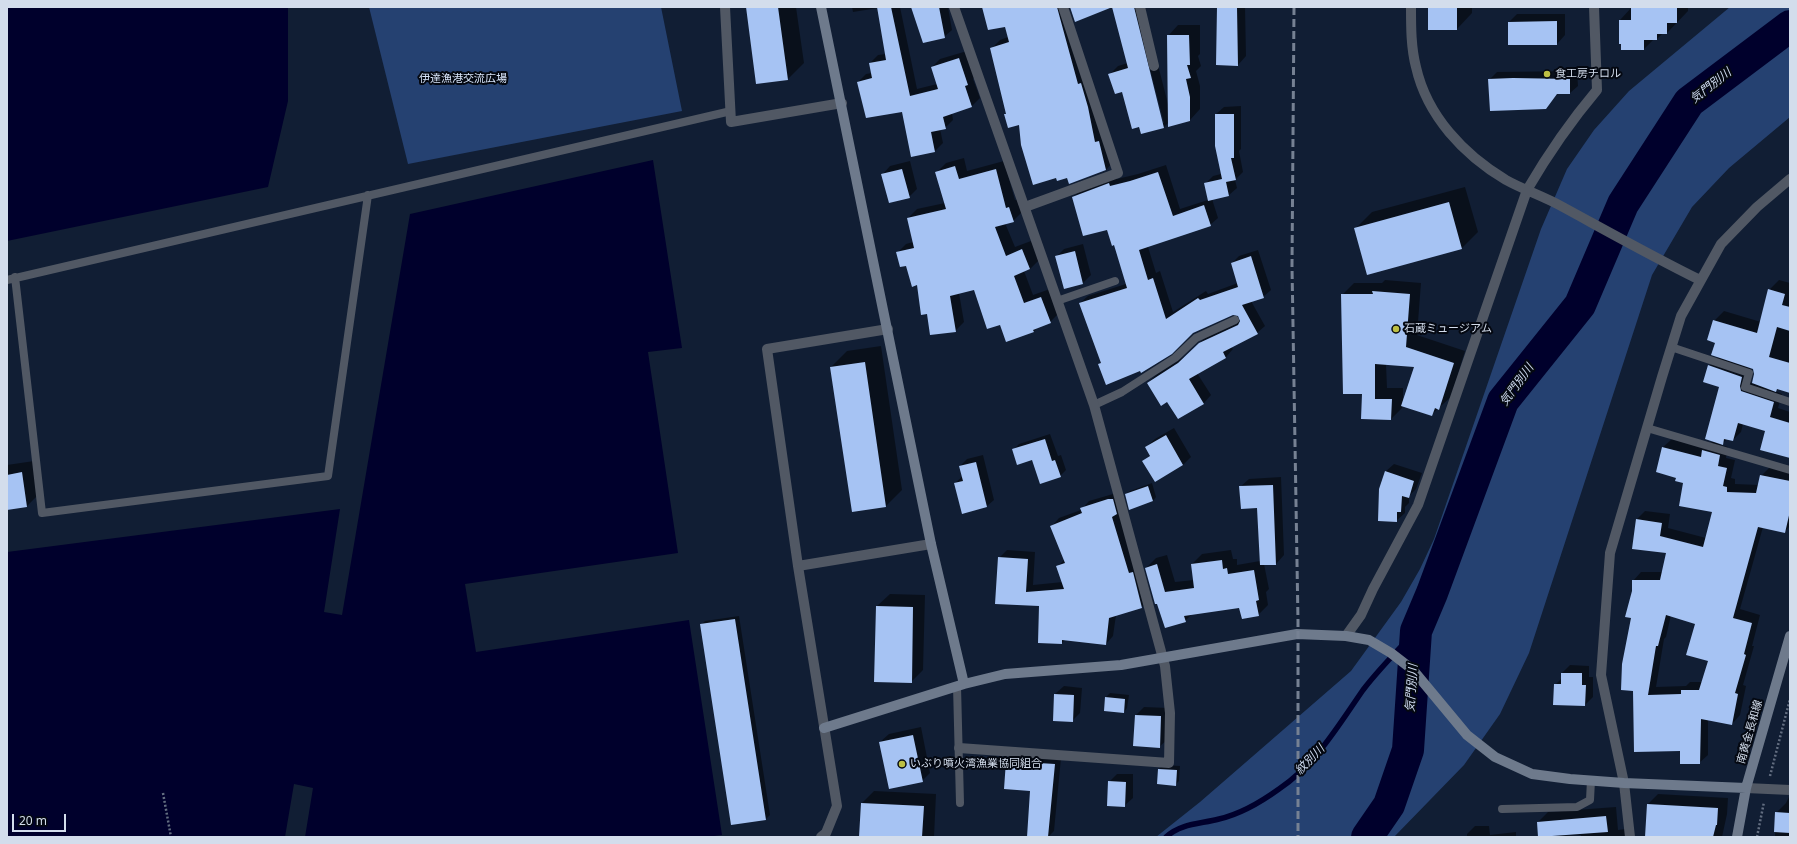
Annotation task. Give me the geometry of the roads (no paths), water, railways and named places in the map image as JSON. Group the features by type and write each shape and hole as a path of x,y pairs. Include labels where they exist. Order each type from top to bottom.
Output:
{"street":[{"path":"725,7 732,122 842,102"},
{"path":"821,7 842,102 960,685"},
{"path":"954,7 1094,405 1163,657 1170,713 1169,763 959,748"},
{"path":"1025,206 1118,173 1063,7"},
{"path":"1140,7 1154,66"},
{"path":"1411,7 1411,32 1416,68 1427,98 1439,121 1472,156 1491,171 1527,190 1549,199 1700,280"},
{"path":"1346,636 1361,615 1373,589 1418,505 1527,190 1551,149 1572,119 1597,90 1594,7"},
{"path":"1630,837 1624,783 1601,675 1610,553 1681,316 1721,244 1757,207 1790,179"},
{"path":"820,837 826,833 837,806 798,566 767,349 888,329"},
{"path":"798,566 931,544"},
{"path":"824,728 960,685 1005,674 1121,665 1297,634 1346,636 1369,640 1391,653 1413,670 1467,735 1495,758 1532,774 1570,779 1624,783 1790,790"},
{"name":"南黄金長和線","path":"1737,837 1746,788 1787,658 1790,636"}],"lane":[{"path":"7,280 731,111"},
{"path":"16,277 42,513 328,476 368,196"},
{"path":"1058,301 1115,281"},
{"path":"1094,405 1122,392 1175,358 1196,338 1235,320"},
{"path":"1671,348 1749,373 1745,387 1790,402"},
{"path":"1647,428 1790,470"},
{"path":"960,685 960,803"},
{"path":"1502,809 1577,807 1590,800 1591,780"}],"waterway":[{"name":"気門別川","path":"1367,837 1389,805 1408,750 1416,631 1432,593 1503,401 1580,305 1623,204 1689,102 1790,26"},
{"name":"紋別川","path":"1166,837 1172,832 1185,826 1212,821 1243,811 1279,789 1292,779 1326,744 1363,690 1416,631"}],"railway":[{"path":"1294,7 1292,266 1298,621 1298,837"}],"place":[{"name":"食工房チロル","path":"1547,74"},
{"name":"石蔵ミュージアム","path":"1396,329"},
{"name":"いぶり噴火湾漁業協同組合","path":"902,764"}],"park label":[{"name":"伊達漁港交流広場","path":"463,79"}]}
